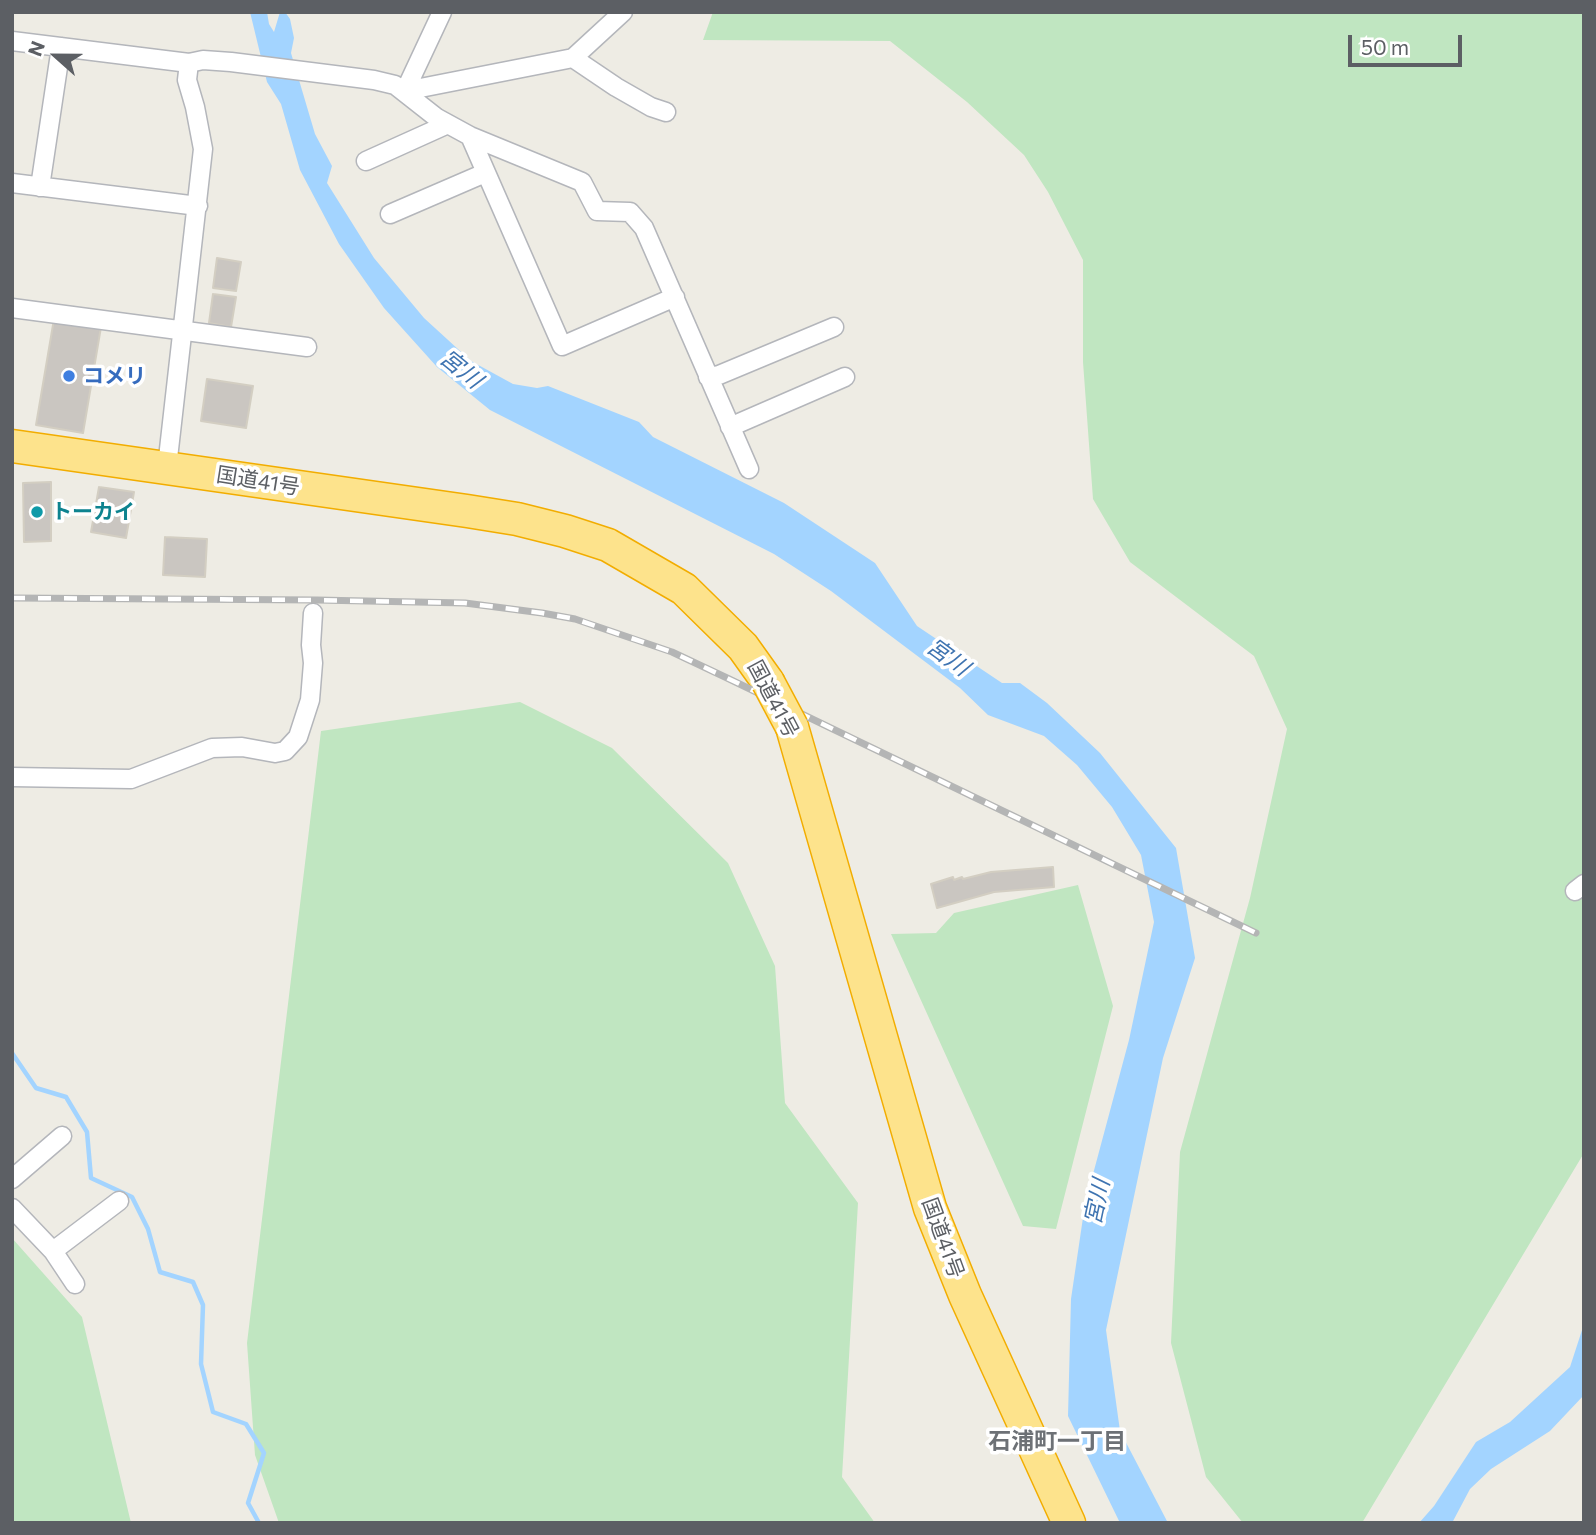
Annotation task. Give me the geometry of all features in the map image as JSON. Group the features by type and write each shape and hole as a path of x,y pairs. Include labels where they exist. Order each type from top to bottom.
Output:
{"highway":[{"name":"国道41号","path":"12,446 517,519 608,545 684,589 743,647 768,682 792,727 930,1208 965,1295 1069,1523"}],"street":[{"path":"405,91 442,12"},
{"path":"405,91 573,58 623,12"},
{"path":"12,41 189,63 204,60 237,62 384,82 405,91 448,124 470,136 582,183 597,211 630,212 644,228 748,469"},
{"path":"40,187 61,47"},
{"path":"573,58 616,87 651,107 666,112"},
{"path":"167,467 198,206 202,149 187,80 189,63"},
{"path":"366,161 448,124"},
{"path":"470,136 562,346 675,297"},
{"path":"390,214 485,173"},
{"path":"12,183 198,206"},
{"path":"12,308 307,347"},
{"path":"708,377 719,375 834,327"},
{"path":"730,427 845,377"},
{"path":"12,777 131,779 212,748 242,747 275,753 285,751 298,737 310,700 313,613"},
{"path":"12,1179 62,1136"},
{"path":"53,1251 119,1201"},
{"path":"12,1208 53,1251 75,1284"}],"green space":[{"path":"713,12 1584,12 1584,1153 1362,1523 1243,1523 1206,1477 1171,1343 1180,1152 1250,898 1287,729 1254,656 1130,562 1093,499 1083,362 1083,260 1048,192 1024,155 967,102 890,41 703,40"},
{"path":"520,702 612,748 728,863 775,966 785,1103 858,1203 842,1477 875,1523 279,1523 255,1455 247,1343 321,731"},
{"path":"1078,885 1113,1006 1056,1229 1023,1226 891,934 936,933 954,913"},
{"path":"12,1238 82,1317 131,1523 12,1523"}],"water":[{"name":"宮川","path":"250,12 267,12 274,32 280,12 285,12 290,19 294,38 291,53 315,134 332,166 327,183 374,258 424,318 471,361 513,384 537,388 548,386 639,422 653,437 784,503 875,563 917,626 1002,683 1020,683 1047,703 1100,753 1176,848 1195,958 1163,1058 1106,1330 1120,1431 1168,1523 1120,1523 1068,1416 1071,1299 1085,1204 1129,1040 1154,922 1141,855 1112,807 1077,765 1044,736 988,715 960,688 831,591 774,554 490,410 437,367 384,308 339,244 300,170 281,104 267,82"},
{"path":"1584,1324 1584,1395 1550,1431 1491,1469 1470,1489 1452,1523 1419,1523 1434,1506 1476,1442 1510,1422 1570,1367"}],"building":[{"path":"217,258 241,262 236,291 213,288"},
{"path":"213,294 236,297 231,327 209,323"},
{"name":"コメリ","path":"54,319 101,327 83,433 36,425"},
{"path":"207,379 253,386 246,428 201,421"},
{"name":"トーカイ","path":"51,482 51,541 24,542 23,483"},
{"path":"99,487 134,492 126,538 91,532"},
{"path":"165,537 207,539 205,577 163,575"},
{"path":"1053,867 1054,887 994,892 937,908 931,884 953,877 954,880 991,872"}],"waterway":[{"path":"12,1053 36,1088 66,1097 87,1132 91,1178 132,1197 148,1229 160,1272 193,1282 203,1305 201,1364 213,1412 246,1424 264,1453 248,1503 259,1523"}],"railway":[{"path":"12,598 465,603 575,619 672,652 1256,933"}],"place":[{"name":"コメリ","path":"69,376"},
{"name":"トーカイ","path":"37,512"}],"district":[{"name":"石浦町一丁目","path":"1057,1441"}]}
